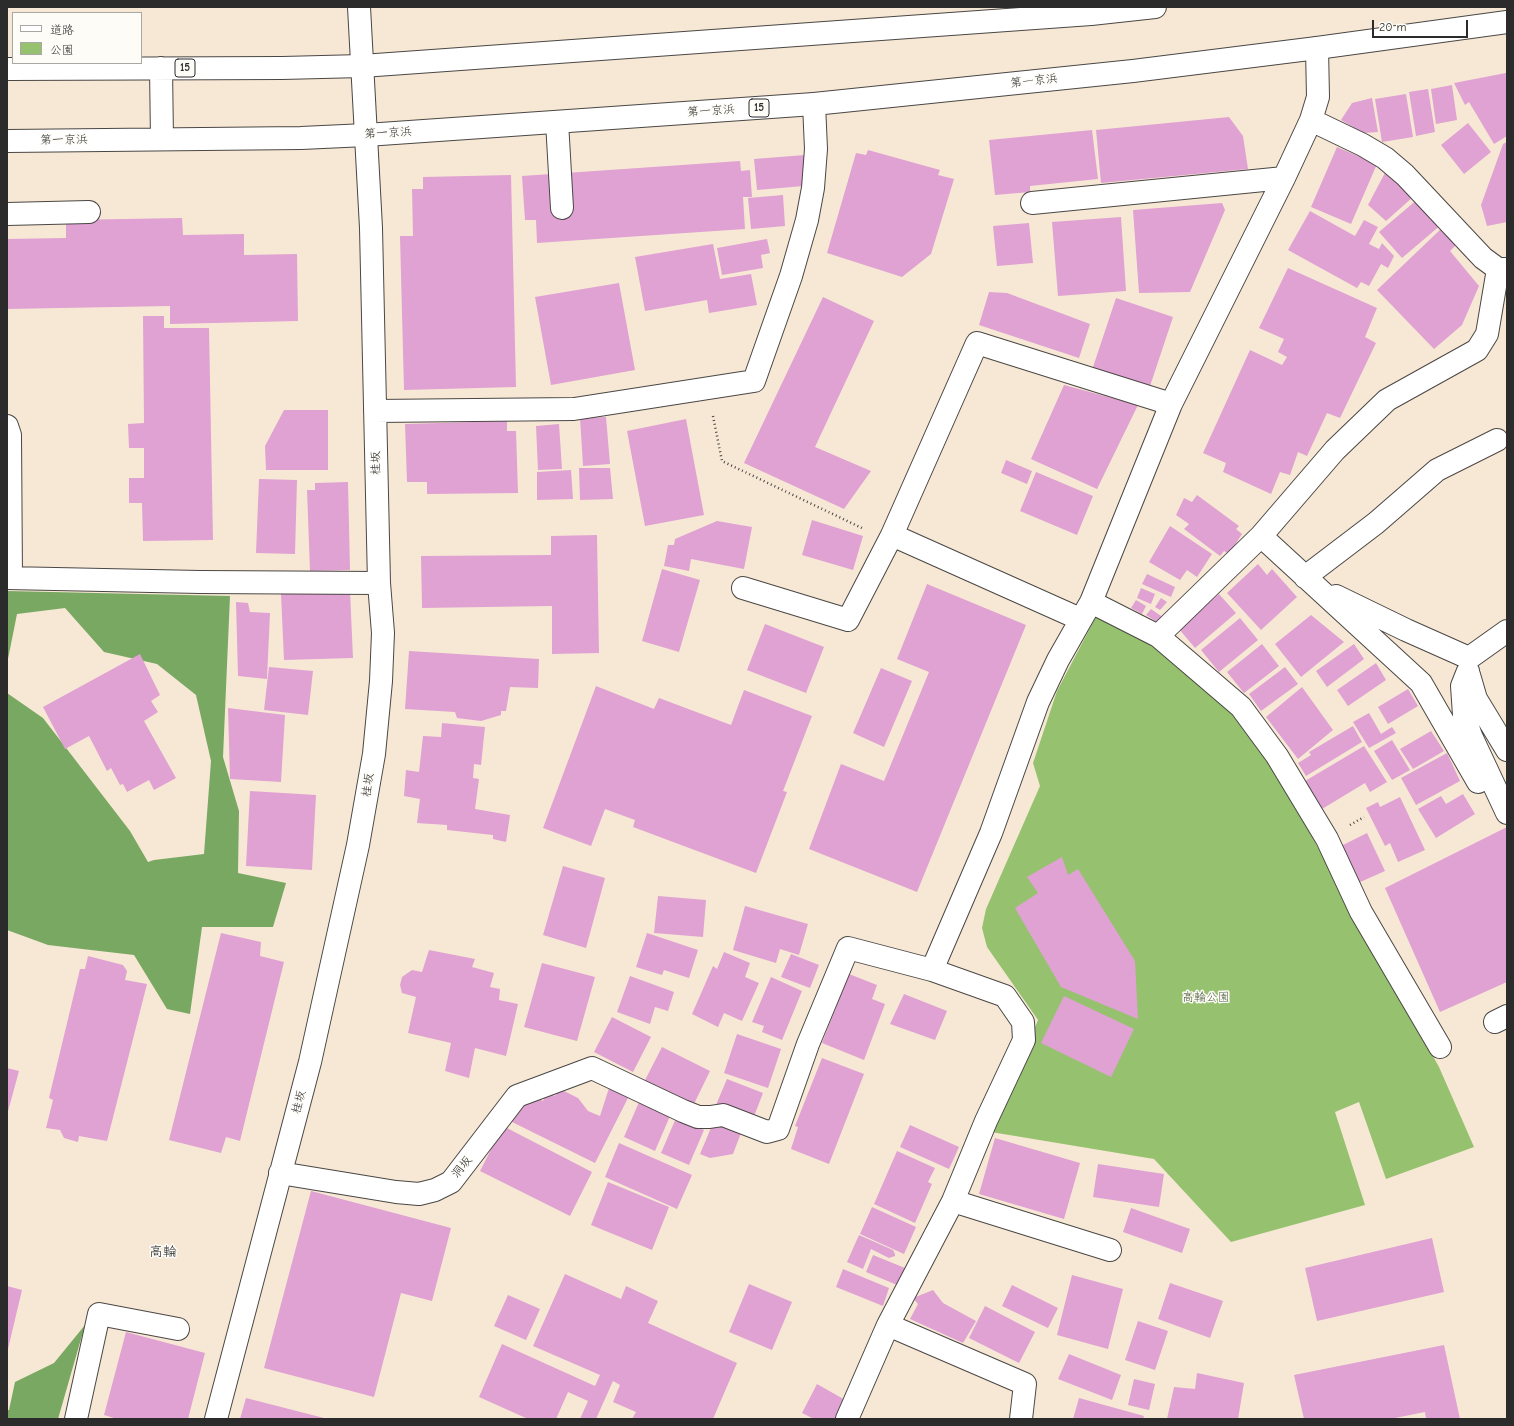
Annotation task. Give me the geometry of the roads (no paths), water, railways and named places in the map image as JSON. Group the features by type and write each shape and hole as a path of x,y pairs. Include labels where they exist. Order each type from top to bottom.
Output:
{"main road":[{"name":"桂坂","path":"216,1419 310,1062 360,838 374,754 381,682 383,633 379,583 372,228 358,7"},
{"name":"15","path":"7,69 362,66 1075,15 1155,7"},
{"name":"第一京浜","path":"7,141 301,138 366,135 814,104 1133,71 1507,22"},
{"path":"847,1419 888,1325 953,1201 986,1121 1024,1040 1023,1022 1005,996 932,970 991,833 1038,702 1058,660 1085,611 1171,404 1284,178 1311,120 1318,97 1317,48"},
{"path":"160,68 162,139"},
{"path":"375,412 574,409 754,381 791,276 807,220 813,188 816,149 814,104"},
{"path":"1158,636 1261,536 1335,450 1387,400 1477,350 1487,334 1502,269 1483,258 1405,175 1385,158 1363,145 1311,120"},
{"path":"557,122 562,208"},
{"path":"1032,203 1284,178"},
{"path":"7,214 88,212"},
{"path":"743,588 848,620 891,538 977,343 1171,404"},
{"path":"7,426 10,435 9,578 200,582 379,583"},
{"path":"1310,581 1437,470 1497,440"},
{"path":"1261,536 1421,683 1478,782"},
{"path":"891,538 1085,611 1158,636 1241,707 1277,756 1327,839 1361,912 1440,1047"},
{"path":"1310,581 1406,630 1469,665 1476,699 1507,750"},
{"path":"1507,632 1469,665 1462,686 1464,715 1471,736 1507,813"},
{"name":"洞坂","path":"280,1173 396,1192 419,1194 435,1190 451,1182 517,1096 592,1068 698,1117 723,1115 767,1132 778,1129 808,1044 848,948 932,970"},
{"path":"953,1201 1110,1250"},
{"path":"76,1419 99,1314 178,1329"},
{"path":"888,1325 1025,1384 1021,1419"}],"district":[{"name":"高輪","path":"163,1252"}],"park label":[{"name":"高輪公園","path":"1206,998"}]}
